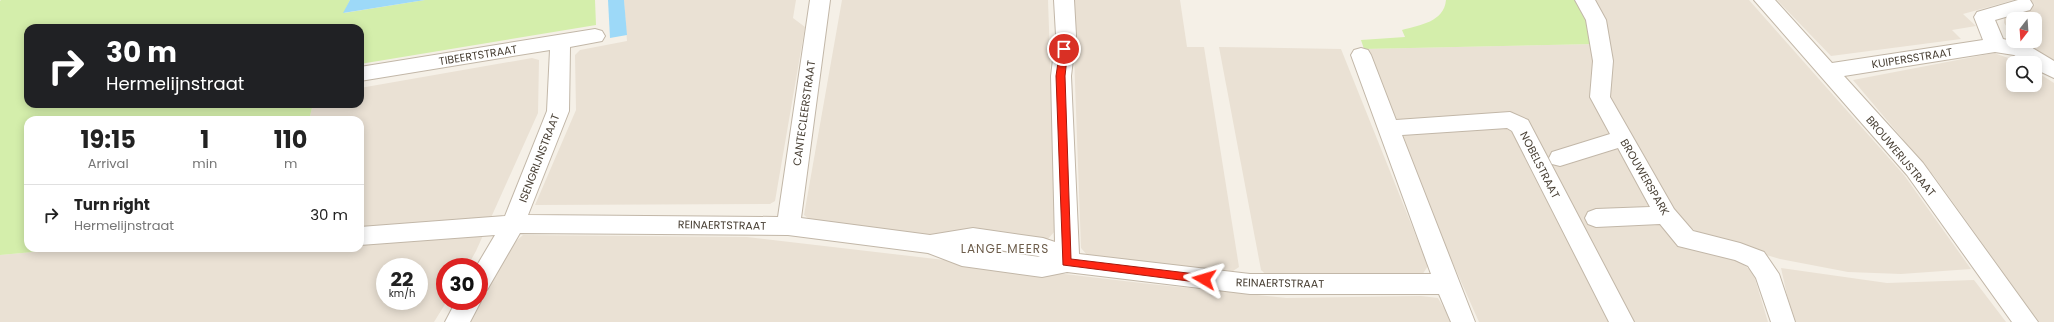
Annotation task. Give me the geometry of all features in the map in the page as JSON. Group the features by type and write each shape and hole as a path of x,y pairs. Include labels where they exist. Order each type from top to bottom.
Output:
{"street":[{"name":"CANTECLEERSTRAAT","path":"788,226 820,0"},
{"path":"1064,0 1066,35 1061,76 1067,262"},
{"name":"BROUWERSPARK","path":"1585,0 1596,20 1603,61 1600,97 1666,215 1686,239 1740,252 1756,259 1768,274 1782,322"},
{"name":"BROUWERIJSTRAAT","path":"1764,0 1915,169 2026,322"},
{"path":"1995,45 1984,17 2023,5"},
{"name":"TIBEERTSTRAAT","path":"364,73 595,36"},
{"name":"ISENGRIJNSTRAAT","path":"488,267 513,224 558,111 560,42"},
{"name":"KUIPERSSTRAAT","path":"1829,71 1995,45 2019,49 2054,70"},
{"path":"1361,55 1447,284 1463,322"},
{"name":"NOBELSTRAAT","path":"1389,128 1510,120 1520,126 1622,322"},
{"path":"1560,158 1623,138"},
{"path":"1596,218 1666,215"},
{"name":"REINAERTSTRAAT","path":"513,224 788,226 930,244 962,256 1042,267 1067,262 1250,284 1447,284"},
{"path":"364,236 513,224"},
{"path":"457,322 464,310"}],"shaded area":[{"path":"624,0 796,0 793,18 805,27 775,201 770,204 535,205 576,110 575,55 580,50 627,41"},
{"path":"842,0 1048,0 1056,230 1046,241 941,237 813,222 804,215"},
{"path":"1072,0 1180,0 1187,47 1204,47 1239,267 1230,273 1088,256 1081,248"},
{"path":"1591,0 1749,0 1904,175 1971,269 1901,274 1848,272 1780,259 1705,237 1676,218 1604,94"},
{"path":"1777,0 2014,0 1963,14 1976,26 1952,30 1961,39 1831,56"},
{"path":"2028,0 2054,0 2054,64 2030,48 2042,48 2042,12 2017,12 2035,5"},
{"path":"2006,16 2006,26 2004,23 2004,17"},
{"path":"1595,44 1590,95 1676,244 1735,258 1753,272 1768,322 1479,322 1447,250 1364,49"},
{"path":"1219,47 1341,49 1428,266 1422,275 1272,280 1261,270"},
{"path":"1994,53 2006,57 2006,92 2042,92 2042,75 2054,83 2054,322 2039,322 1934,176 1853,80"},
{"path":"532,58 539,60 538,113 476,251 472,258 436,258 436,310 441,310 434,322 0,322 0,255 33,252 364,252 364,116 310,116 312,108 364,108 364,87"},
{"path":"523,235 747,237 1150,284 1286,298 1421,296 1438,298 1452,322 467,322 474,310 488,310 488,284 507,249"},
{"path":"1781,268 1887,283 1974,280 2006,322 1793,322"}],"green space":[{"path":"350,0 344,13 425,0 595,0 596,25 364,63 364,24 24,24 24,108 312,108 310,116 24,116 24,252 33,252 0,255 0,1"},
{"path":"1446,0 1579,0 1595,44 1364,49 1361,40 1405,37 1402,30 1423,24 1436,18 1441,13"}],"water":[{"path":"350,0 425,0 343,13"},
{"path":"608,0 624,0 627,35 610,38"}],"district":[{"name":"LANGE MEERS","path":"1005,249"}],"route":[{"path":"1064,49 1061,76 1067,262 1204,279"}]}
